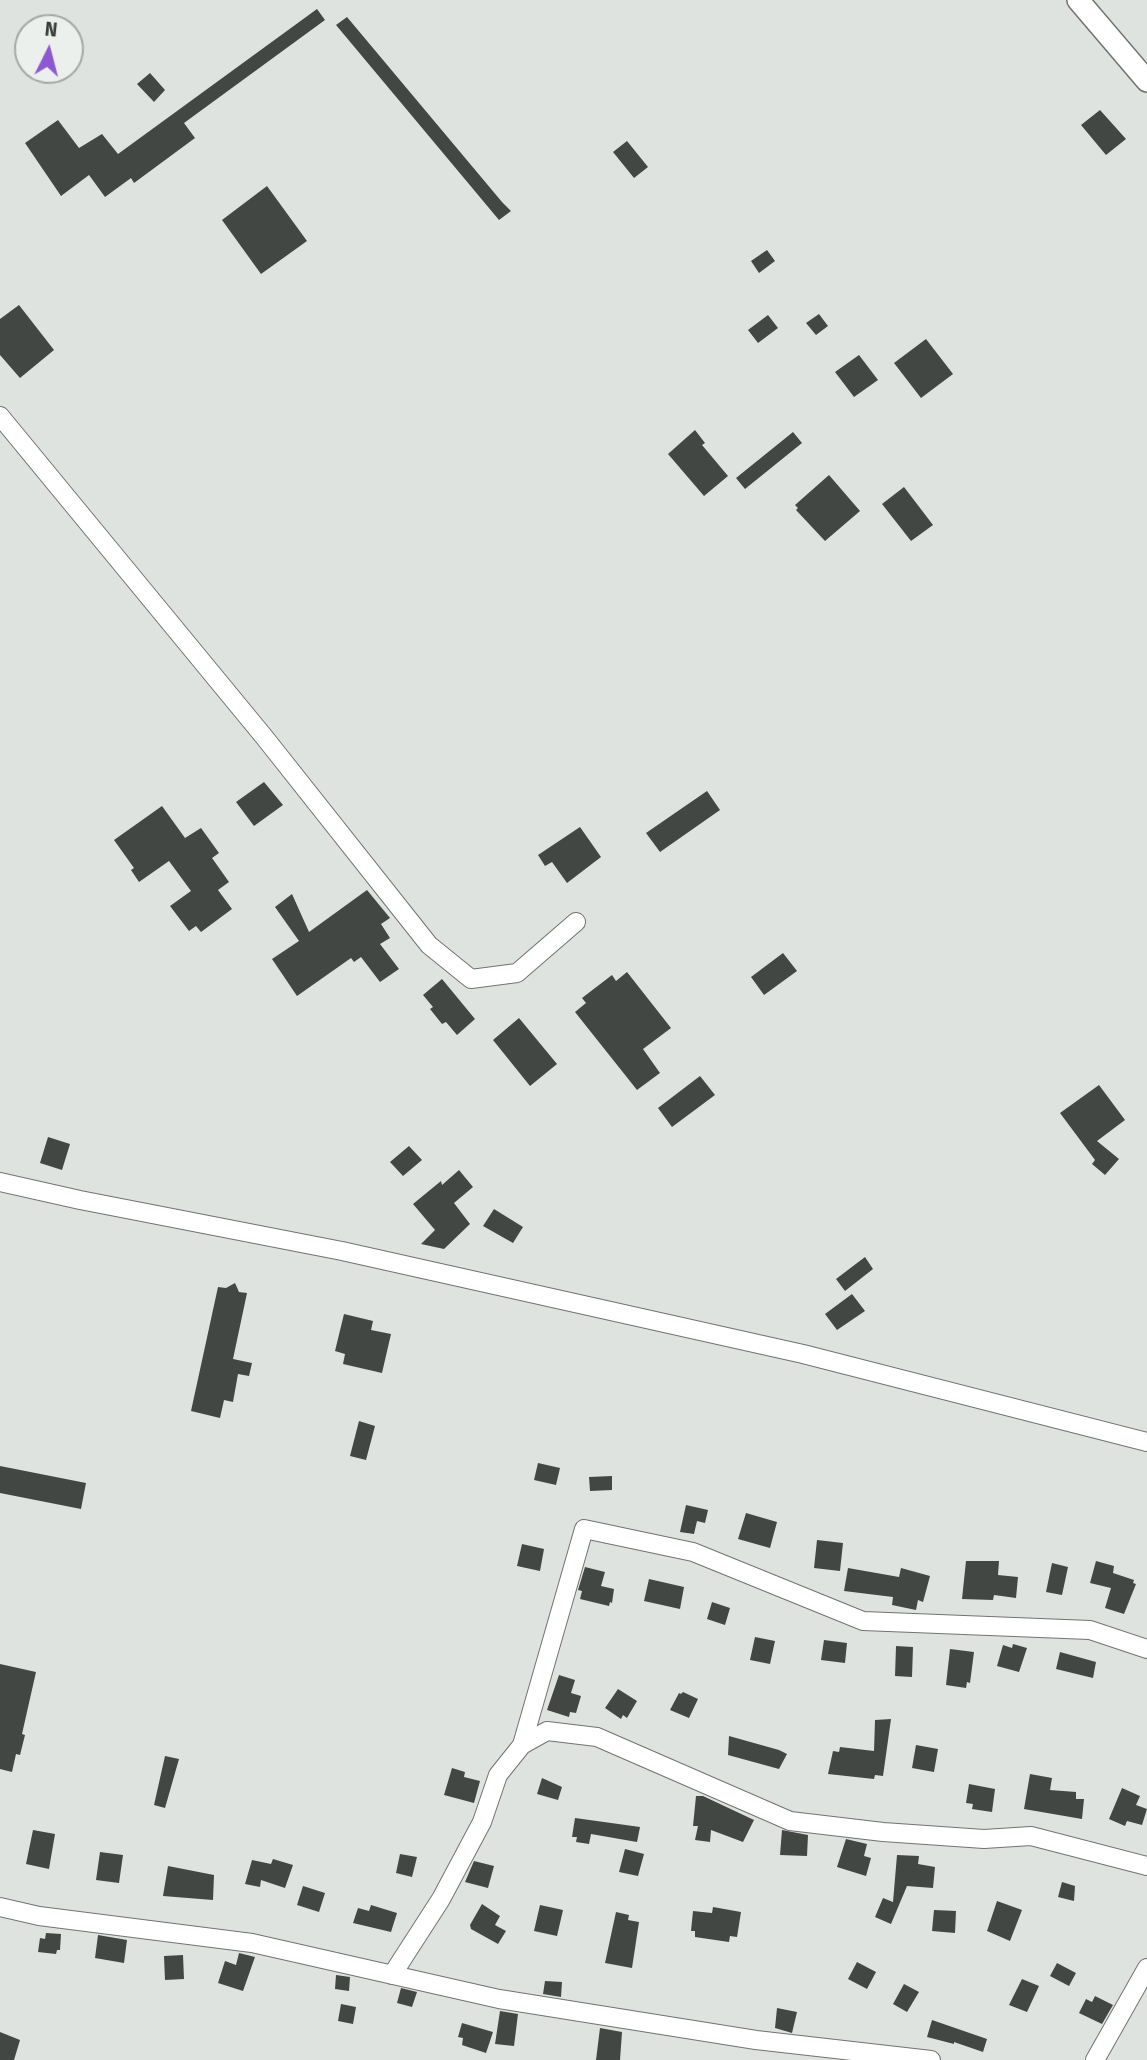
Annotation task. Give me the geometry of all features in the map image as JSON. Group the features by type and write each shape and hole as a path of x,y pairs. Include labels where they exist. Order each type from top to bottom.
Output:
{"street":[{"path":"1078,0 1147,81"},
{"path":"0,416 265,738 429,945 471,979 517,974 576,922"},
{"path":"0,1182 342,1251 803,1354 1147,1442"},
{"path":"522,1745 584,1529 693,1552 863,1621 1090,1630 1147,1649"},
{"path":"392,1975 442,1899 482,1822 498,1775 522,1745 547,1731 597,1737 790,1821 883,1832 984,1839 1031,1836 1147,1866"},
{"path":"0,1907 38,1916 252,1943 499,1999 756,2040 931,2060"},
{"path":"1095,2060 1147,1968"}],"building":[{"path":"317,9 325,20 184,123 195,138 134,183 131,178 105,197 89,175 61,196 25,143 58,120 79,148 102,134 118,154"},
{"path":"347,17 511,211 499,220 336,25"},
{"path":"150,73 165,90 154,102 137,84"},
{"path":"1100,110 1126,139 1106,155 1081,125"},
{"path":"627,141 648,167 634,178 613,152"},
{"path":"267,186 307,241 261,274 222,220"},
{"path":"767,250 775,261 759,273 751,261"},
{"path":"19,305 54,350 20,378 0,355 0,319"},
{"path":"819,314 828,326 816,335 806,323"},
{"path":"768,315 778,328 758,343 748,330"},
{"path":"926,339 953,374 921,398 894,363"},
{"path":"859,355 878,380 854,397 835,372"},
{"path":"695,430 705,443 702,445 728,476 704,496 668,454"},
{"path":"793,432 802,443 745,489 736,478"},
{"path":"829,475 860,511 825,541 796,510 798,508 795,505"},
{"path":"904,487 933,525 911,541 882,504"},
{"path":"264,782 283,805 254,826 236,802"},
{"path":"707,791 720,810 660,852 646,833"},
{"path":"162,806 185,838 201,828 219,853 212,858 229,882 218,890 232,909 201,932 196,926 189,931 170,906 191,891 169,861 139,882 131,870 134,868 114,840"},
{"path":"580,827 601,857 567,883 552,862 545,866 538,855"},
{"path":"367,890 390,918 381,924 390,938 380,944 399,969 380,982 361,957 354,962 351,958 297,996 272,959 299,941 275,907 292,894 309,932"},
{"path":"783,953 797,971 764,995 751,977"},
{"path":"627,972 671,1028 643,1049 660,1073 637,1090 575,1012 586,1003 582,998 612,975 616,981"},
{"path":"442,979 475,1019 457,1035 446,1022 442,1024 423,995"},
{"path":"519,1018 557,1064 530,1086 493,1040"},
{"path":"700,1076 715,1095 672,1127 658,1108"},
{"path":"1099,1085 1125,1120 1097,1141 1119,1159 1105,1175 1092,1164 1095,1160 1060,1113"},
{"path":"48,1137 70,1144 62,1170 40,1163"},
{"path":"409,1146 422,1160 403,1176 390,1162"},
{"path":"459,1170 473,1187 454,1203 470,1224 444,1249 421,1244 435,1230 413,1204"},
{"path":"494,1209 523,1227 513,1243 483,1226"},
{"path":"865,1257 873,1269 845,1291 836,1279"},
{"path":"235,1283 239,1292 247,1293 233,1359 252,1363 249,1376 238,1374 233,1402 224,1400 220,1418 191,1411 218,1287 226,1288"},
{"path":"852,1294 865,1311 837,1330 825,1314"},
{"path":"344,1314 373,1321 371,1330 391,1334 382,1373 343,1364 345,1354 335,1351"},
{"path":"359,1421 375,1426 366,1460 350,1456"},
{"path":"538,1463 560,1468 556,1485 534,1480"},
{"path":"0,1466 86,1483 81,1509 0,1493"},
{"path":"612,1476 612,1490 590,1491 589,1477"},
{"path":"686,1505 708,1510 705,1523 697,1521 694,1534 680,1532"},
{"path":"746,1513 777,1522 770,1548 738,1539"},
{"path":"817,1540 843,1543 840,1571 814,1568"},
{"path":"522,1544 544,1549 540,1571 517,1566"},
{"path":"966,1561 999,1561 998,1575 1018,1577 1016,1598 994,1595 993,1600 962,1599"},
{"path":"1096,1561 1114,1566 1113,1573 1134,1580 1133,1583 1136,1584 1124,1614 1105,1608 1111,1588 1090,1583"},
{"path":"1052,1563 1068,1567 1062,1595 1046,1592"},
{"path":"585,1567 605,1572 601,1586 614,1589 609,1606 580,1599 582,1591 578,1590"},
{"path":"848,1568 899,1577 901,1568 930,1576 923,1602 918,1600 916,1610 892,1605 893,1597 844,1591"},
{"path":"649,1579 684,1587 680,1609 644,1601"},
{"path":"712,1602 730,1608 725,1625 707,1619"},
{"path":"755,1637 775,1641 770,1664 750,1660"},
{"path":"824,1640 847,1643 845,1663 821,1660"},
{"path":"1013,1644 1027,1648 1019,1672 997,1666 1003,1645 1012,1648"},
{"path":"896,1646 913,1647 912,1677 895,1676"},
{"path":"950,1649 974,1652 970,1683 967,1682 966,1688 946,1685"},
{"path":"1060,1652 1096,1662 1093,1678 1056,1669"},
{"path":"0,1664 36,1672 22,1734 25,1735 20,1755 16,1754 12,1772 0,1769"},
{"path":"559,1675 575,1680 571,1693 581,1696 576,1713 570,1712 569,1717 547,1710"},
{"path":"618,1689 637,1701 627,1718 623,1715 621,1719 605,1708"},
{"path":"683,1692 698,1699 689,1718 670,1710 679,1693"},
{"path":"891,1719 883,1776 875,1775 874,1779 828,1774 833,1751 839,1752 840,1747 874,1751 875,1720"},
{"path":"729,1736 787,1754 779,1769 728,1755"},
{"path":"916,1745 938,1749 934,1772 912,1768"},
{"path":"165,1756 179,1759 165,1808 154,1805"},
{"path":"452,1768 465,1772 464,1777 480,1781 474,1803 444,1795"},
{"path":"1030,1774 1052,1778 1050,1790 1076,1792 1076,1799 1084,1799 1082,1819 1024,1809"},
{"path":"542,1778 562,1787 558,1800 537,1794"},
{"path":"969,1784 995,1789 992,1812 972,1809 973,1804 966,1803"},
{"path":"1122,1788 1140,1796 1136,1805 1147,1809 1142,1825 1127,1821 1125,1826 1109,1819"},
{"path":"696,1796 703,1796 754,1820 743,1842 711,1830 710,1842 695,1840 698,1826 693,1826"},
{"path":"575,1818 640,1827 637,1842 591,1834 589,1844 576,1842 577,1837 572,1837"},
{"path":"33,1830 55,1834 49,1869 26,1864"},
{"path":"782,1830 808,1835 807,1856 780,1855"},
{"path":"846,1839 867,1844 864,1856 871,1858 866,1876 837,1867"},
{"path":"625,1849 644,1854 638,1876 619,1872"},
{"path":"100,1852 123,1855 119,1883 96,1880"},
{"path":"400,1854 417,1857 412,1877 396,1873"},
{"path":"897,1855 919,1856 918,1864 935,1867 933,1888 907,1886 891,1924 875,1917 883,1898 893,1902"},
{"path":"273,1859 293,1865 285,1888 261,1880 260,1887 245,1884 252,1860 271,1864"},
{"path":"474,1861 494,1866 488,1888 465,1882"},
{"path":"168,1866 214,1875 213,1900 163,1896"},
{"path":"1062,1882 1075,1886 1074,1901 1058,1897"},
{"path":"303,1886 325,1893 319,1912 297,1905"},
{"path":"997,1901 1022,1910 1010,1941 987,1931"},
{"path":"482,1904 500,1916 495,1925 506,1931 498,1944 471,1929 470,1925"},
{"path":"371,1905 397,1913 391,1932 353,1923 358,1908 369,1911"},
{"path":"540,1905 563,1910 557,1936 534,1931"},
{"path":"713,1907 741,1912 737,1937 730,1936 729,1942 695,1937 695,1931 691,1931 693,1911 712,1913"},
{"path":"934,1910 956,1911 955,1933 932,1931"},
{"path":"616,1912 629,1915 628,1920 639,1922 632,1968 605,1963"},
{"path":"46,1933 61,1934 60,1950 57,1950 56,1954 38,1952 40,1938 45,1939"},
{"path":"98,1935 127,1940 124,1963 95,1958"},
{"path":"239,1953 255,1957 243,1991 218,1983 225,1961 236,1965"},
{"path":"183,1955 184,1979 165,1980 164,1956"},
{"path":"857,1962 876,1972 867,1989 848,1979"},
{"path":"1057,1963 1076,1973 1069,1986 1050,1976"},
{"path":"336,1975 350,1977 349,1991 335,1989"},
{"path":"1022,1979 1039,1986 1027,2012 1009,2005"},
{"path":"545,1981 562,1982 561,1997 543,1994"},
{"path":"904,1984 919,1992 907,2012 893,2004"},
{"path":"401,1988 417,1992 412,2007 397,2003"},
{"path":"1095,1996 1113,2005 1102,2024 1079,2013 1086,1999 1092,2002"},
{"path":"341,2004 356,2007 353,2024 338,2021"},
{"path":"777,2008 797,2012 792,2033 775,2028"},
{"path":"500,2011 518,2014 514,2046 495,2044"},
{"path":"932,2020 987,2039 983,2052 954,2042 927,2037"},
{"path":"462,2023 493,2032 486,2053 462,2045 463,2038 458,2037"},
{"path":"600,2028 622,2032 620,2060 596,2060"},
{"path":"0,2032 20,2040 14,2060 0,2060"}]}
